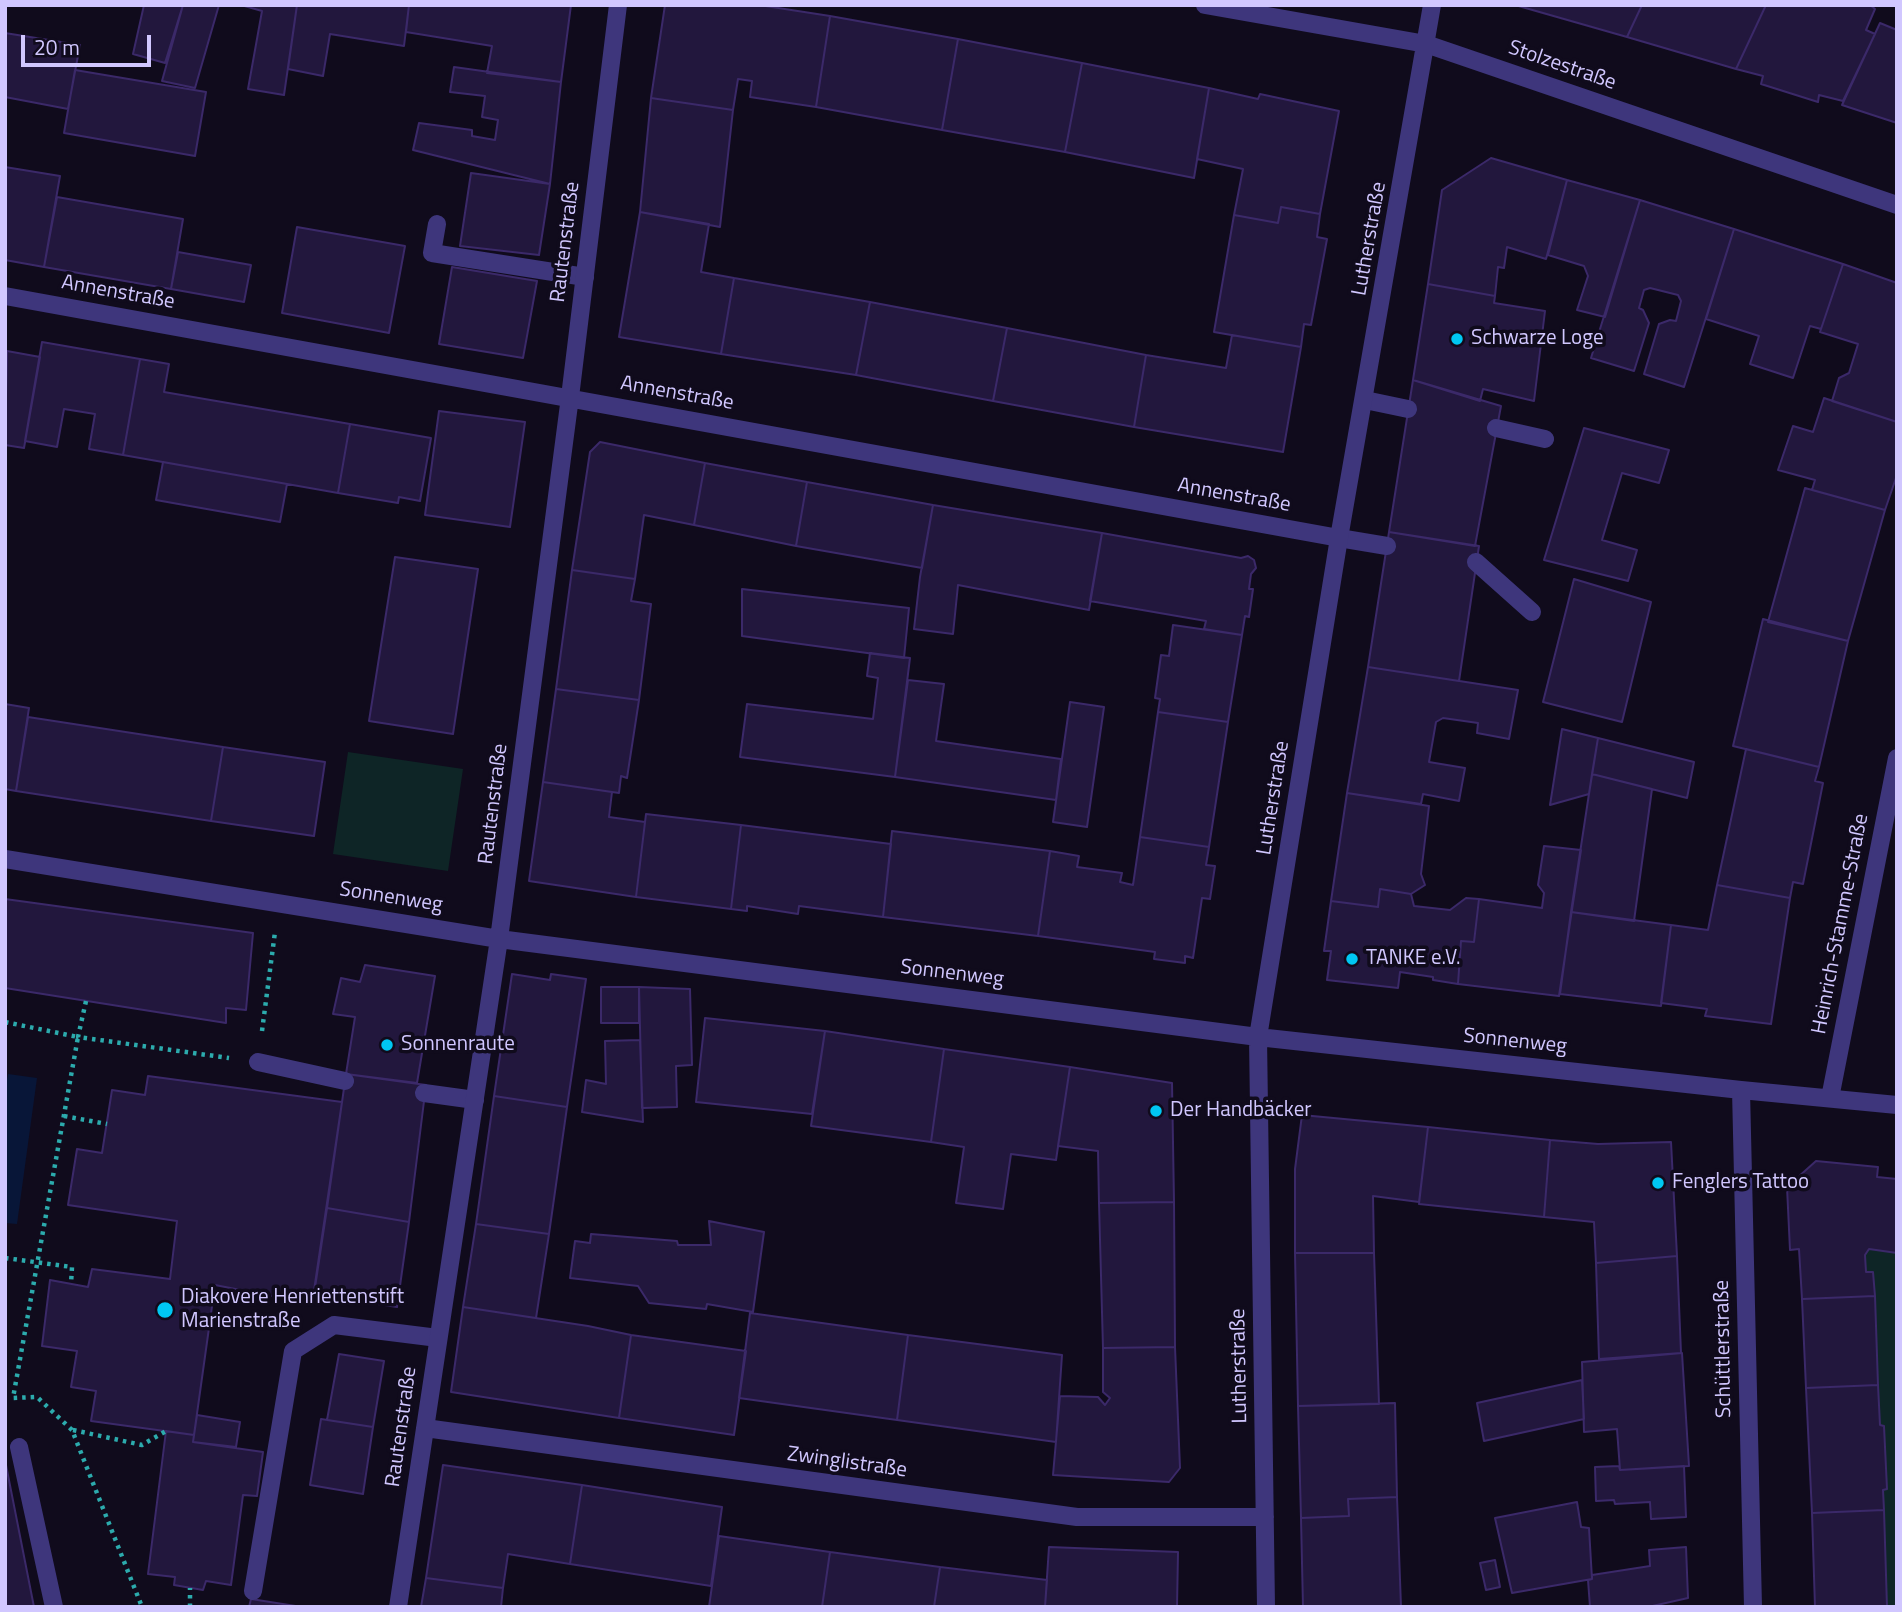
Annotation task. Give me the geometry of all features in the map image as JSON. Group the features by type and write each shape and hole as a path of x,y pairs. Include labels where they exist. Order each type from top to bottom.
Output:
{"street":[{"name":"Rautenstraße","path":"398,1607 499,939 618,5"},
{"name":"Stolzestraße","path":"1205,5 1426,44 1897,205"},
{"name":"Lutherstraße","path":"1266,1607 1258,1037 1339,538 1432,5"},
{"path":"437,224 432,253 585,278"},
{"name":"Annenstraße","path":"5,296 1387,546"},
{"path":"1365,400 1408,409"},
{"path":"1496,429 1545,439"},
{"path":"1476,562 1532,612"},
{"name":"Heinrich-Stamme-Straße","path":"1830,1098 1897,758"},
{"name":"Sonnenweg","path":"5,859 499,939 1258,1037 1897,1105"},
{"path":"258,1062 345,1081"},
{"name":"Schüttlerstraße","path":"1741,1090 1753,1607"},
{"path":"424,1093 475,1100"},
{"path":"253,1591 293,1351 334,1325 438,1338"},
{"name":"Zwinglistraße","path":"425,1429 1077,1517 1265,1517"},
{"path":"19,1447 54,1607"}],"path":[{"path":"5,1022 78,1037 258,1062 279,903"},
{"path":"13,1398 86,1001"},
{"path":"64,1116 107,1124"},
{"path":"5,1258 72,1267 71,1284"},
{"path":"5,1396 37,1397 72,1430 142,1607"},
{"path":"72,1430 142,1445 166,1432"},
{"path":"190,1588 190,1607"}],"green space":[{"path":"348,752 463,769 448,871 333,854"},
{"path":"1869,1249 1897,1253 1897,1607 1887,1607 1884,1426 1880,1425 1873,1272 1866,1272 1865,1255"}],"water":[{"path":"8,1074 37,1078 17,1224 5,1223 5,1091"}],"building":[{"path":"144,5 183,5 165,63 133,54"},
{"path":"183,5 219,5 195,88 162,81"},
{"path":"241,5 297,5 284,95 248,89 262,11"},
{"path":"297,5 409,5 404,46 330,34 323,76 288,69"},
{"path":"409,5 571,5 561,82 487,73 492,46 406,32"},
{"path":"665,5 759,5 830,16 816,107 750,97 752,81 738,79 733,110 651,98"},
{"path":"1515,5 1642,5 1627,37"},
{"path":"1642,5 1766,5 1736,69 1627,37"},
{"path":"1766,5 1870,5 1875,9 1866,30 1875,34 1843,101 1819,95 1818,102 1761,84 1763,76 1736,69"},
{"path":"830,16 958,39 942,130 816,107"},
{"path":"1880,23 1897,30 1897,123 1842,105"},
{"path":"5,33 80,45 68,109 5,97"},
{"path":"958,39 1082,63 1065,152 942,130"},
{"path":"1082,63 1209,88 1194,178 1065,152"},
{"path":"454,67 561,82 550,184 413,150 419,123 472,130 472,136 495,140 498,120 482,117 485,96 450,92"},
{"path":"75,70 206,92 195,156 64,133"},
{"path":"1209,88 1258,99 1260,94 1339,111 1320,214 1281,207 1278,223 1234,215 1243,169 1197,159"},
{"path":"651,98 733,110 720,227 640,212"},
{"path":"1491,158 1567,180 1546,259 1507,247 1504,268 1498,267 1495,296 1428,284 1442,190"},
{"path":"5,167 60,176 44,267 5,260"},
{"path":"471,173 550,184 539,255 460,246"},
{"path":"1567,180 1640,200 1605,317 1577,310 1588,276 1584,266 1548,255"},
{"path":"57,197 183,219 171,289 44,267"},
{"path":"1640,200 1734,229 1684,387 1644,374 1659,324 1676,321 1681,301 1678,295 1650,288 1644,290 1639,308 1643,310 1649,323 1634,371 1591,358"},
{"path":"1281,207 1320,214 1317,237 1327,239 1311,325 1304,324 1301,347 1214,332 1234,215 1278,223"},
{"path":"640,212 709,224 701,272 734,278 721,354 619,337"},
{"path":"297,227 405,246 389,333 282,313"},
{"path":"1734,229 1843,264 1821,329 1810,326 1793,378 1750,364 1759,336 1706,319"},
{"path":"178,252 251,265 244,302 171,289"},
{"path":"1843,264 1897,283 1897,422 1832,401 1839,378 1849,373 1858,344 1820,332"},
{"path":"452,267 537,281 523,358 439,344"},
{"path":"734,278 870,302 856,375 721,354"},
{"path":"1428,284 1495,296 1494,303 1545,311 1534,401 1483,389 1480,401 1413,380"},
{"path":"870,302 1007,328 993,401 856,375"},
{"path":"1007,328 1146,355 1134,427 993,401"},
{"path":"1232,335 1301,347 1283,452 1134,427 1146,355 1226,368"},
{"path":"42,342 140,359 123,455 89,449 95,414 64,409 57,447 25,441"},
{"path":"7,351 40,357 24,448 5,445"},
{"path":"140,359 169,364 164,392 350,424 338,493 123,455"},
{"path":"1413,380 1501,406 1475,546 1389,532"},
{"path":"1824,398 1897,422 1897,475 1885,510 1812,490 1815,480 1778,470 1793,426 1813,432"},
{"path":"439,411 525,422 510,527 425,515"},
{"path":"350,424 431,438 420,501 399,497 398,503 338,493"},
{"path":"1584,428 1669,450 1659,483 1622,473 1602,540 1637,550 1628,581 1544,560"},
{"path":"600,442 705,463 694,525 644,515 635,579 572,570 590,452"},
{"path":"163,462 287,484 280,522 156,500"},
{"path":"705,463 807,482 796,546 694,525"},
{"path":"807,482 933,505 922,568 796,546"},
{"path":"1805,488 1885,510 1848,641 1768,622"},
{"path":"933,505 1102,533 1089,610 958,585 953,634 914,629"},
{"path":"1389,532 1479,546 1459,681 1368,667"},
{"path":"1102,533 1241,558 1248,556 1254,560 1256,568 1251,574 1249,589 1253,589 1249,617 1245,616 1242,635 1204,629 1206,621 1090,601"},
{"path":"395,557 478,569 453,734 369,721"},
{"path":"572,570 635,579 631,601 651,604 639,700 556,689"},
{"path":"1574,579 1651,602 1622,722 1543,702"},
{"path":"742,589 909,608 904,658 742,636"},
{"path":"1763,619 1848,641 1819,767 1733,746"},
{"path":"1173,625 1242,635 1228,722 1158,712 1160,699 1155,698 1161,655 1169,656"},
{"path":"870,653 910,658 895,777 740,757 747,704 873,719 878,678 867,676"},
{"path":"1368,667 1518,690 1509,739 1477,733 1478,723 1443,718 1436,722 1429,762 1465,768 1459,801 1423,794 1421,804 1347,793"},
{"path":"908,680 944,684 936,741 1061,759 1056,800 895,777"},
{"path":"556,689 639,700 627,778 621,776 619,793 543,782"},
{"path":"1070,702 1104,707 1087,827 1053,822"},
{"path":"5,704 29,708 16,791 5,789"},
{"path":"1158,712 1228,722 1209,847 1140,837"},
{"path":"28,717 223,747 211,821 16,791"},
{"path":"1562,729 1598,738 1589,794 1550,805"},
{"path":"1598,738 1694,762 1687,798 1592,774"},
{"path":"223,747 325,762 314,836 211,821"},
{"path":"1746,749 1819,767 1815,781 1823,783 1803,884 1793,882 1790,898 1717,885"},
{"path":"1592,774 1652,789 1634,921 1571,912"},
{"path":"543,782 612,792 609,817 645,822 636,897 529,881"},
{"path":"1347,793 1429,806 1421,874 1425,885 1411,894 1380,889 1378,907 1331,901"},
{"path":"646,814 741,825 731,909 636,897"},
{"path":"741,825 891,844 883,917 799,906 798,914 747,906 747,911 731,909"},
{"path":"892,831 1050,851 1038,936 883,917"},
{"path":"1140,837 1209,847 1206,865 1215,866 1210,899 1202,898 1193,958 1185,956 1185,963 1154,959 1155,952 1038,936 1050,851 1079,856 1077,867 1122,873 1120,882 1133,885"},
{"path":"1544,846 1581,850 1559,996 1458,984 1461,941 1474,942 1479,899 1542,908 1544,893 1538,885"},
{"path":"1717,885 1790,898 1771,1024 1705,1016 1707,1009 1661,1003 1671,925 1708,930"},
{"path":"1380,889 1411,894 1414,906 1450,910 1466,898 1479,899 1474,942 1461,941 1458,984 1400,972 1398,988 1327,980 1331,951 1324,951 1331,901 1378,907"},
{"path":"5,899 253,933 246,1010 226,1008 226,1023 5,988"},
{"path":"1571,912 1671,925 1661,1006 1560,994"},
{"name":"Sonnenraute","path":"365,965 435,976 417,1083 346,1074 355,1017 333,1014 341,978 360,982"},
{"path":"512,974 550,980 551,974 586,979 567,1107 494,1096"},
{"path":"601,987 639,987 639,1023 601,1023"},
{"path":"639,987 690,989 692,1065 676,1066 677,1107 642,1108"},
{"path":"705,1018 825,1031 812,1114 696,1102"},
{"path":"825,1031 944,1049 931,1142 811,1126"},
{"path":"640,1040 643,1122 582,1112 586,1080 606,1084 605,1041"},
{"path":"944,1049 1070,1067 1056,1160 1011,1154 1003,1209 956,1203 964,1147 931,1142"},
{"path":"1070,1067 1172,1083 1174,1202 1099,1203 1098,1151 1058,1146"},
{"path":"346,1074 426,1085 409,1222 327,1208"},
{"path":"148,1076 342,1102 312,1304 215,1285 194,1435 91,1421 96,1391 71,1387 77,1351 42,1346 50,1280 88,1287 92,1269 170,1279 177,1221 68,1205 77,1149 102,1153 112,1090 145,1095"},
{"path":"494,1096 567,1107 549,1234 476,1224"},
{"path":"1302,1115 1428,1127 1419,1202 1373,1196 1374,1253 1295,1253 1295,1169"},
{"path":"1428,1127 1550,1140 1544,1217 1419,1204"},
{"path":"1550,1140 1598,1144 1671,1142 1677,1256 1596,1263 1594,1222 1544,1217"},
{"path":"1816,1161 1878,1167 1877,1177 1897,1179 1897,1253 1869,1249 1865,1255 1866,1272 1873,1272 1875,1296 1802,1299 1799,1249 1790,1250 1787,1187"},
{"path":"1174,1202 1175,1347 1103,1348 1099,1203"},
{"path":"327,1208 409,1222 397,1307 314,1294"},
{"path":"709,1221 764,1232 753,1312 707,1304 706,1309 649,1303 638,1286 570,1278 575,1241 590,1243 591,1234 677,1241 678,1245 711,1245"},
{"path":"476,1224 549,1234 536,1318 463,1307"},
{"path":"1295,1253 1374,1253 1379,1404 1298,1406"},
{"path":"1677,1256 1681,1353 1599,1359 1596,1263"},
{"path":"1875,1296 1878,1385 1806,1388 1802,1299"},
{"path":"463,1307 631,1335 619,1418 451,1392"},
{"path":"750,1313 908,1335 897,1420 739,1398"},
{"path":"631,1335 746,1351 734,1435 619,1418"},
{"path":"908,1335 1062,1355 1056,1442 897,1420"},
{"path":"1175,1347 1180,1468 1169,1482 1053,1475 1060,1396 1098,1397 1105,1405 1110,1398 1103,1392 1103,1348"},
{"path":"1682,1353 1689,1466 1620,1470 1617,1429 1584,1432 1582,1362"},
{"path":"339,1354 384,1361 373,1427 327,1420"},
{"path":"1582,1380 1584,1419 1484,1441 1477,1403"},
{"path":"1878,1385 1880,1425 1884,1426 1887,1489 1883,1490 1884,1510 1812,1513 1806,1388"},
{"path":"1395,1403 1397,1497 1348,1499 1349,1516 1301,1518 1298,1406"},
{"path":"197,1415 240,1422 236,1447 193,1442"},
{"path":"321,1419 373,1427 363,1494 310,1485"},
{"path":"166,1431 194,1435 193,1442 263,1452 257,1496 243,1495 231,1585 206,1581 203,1590 174,1585 175,1577 148,1574"},
{"path":"5,1460 34,1607 5,1607"},
{"path":"443,1465 582,1485 570,1564 508,1554 503,1588 426,1578"},
{"path":"1619,1466 1620,1470 1684,1466 1686,1517 1651,1519 1650,1502 1615,1504 1614,1500 1596,1501 1595,1467"},
{"path":"582,1485 722,1507 711,1586 570,1564"},
{"path":"1397,1497 1401,1607 1303,1607 1301,1518 1349,1516 1348,1499"},
{"path":"1577,1502 1581,1527 1589,1528 1592,1579 1512,1593 1495,1518"},
{"path":"1884,1510 1887,1607 1815,1607 1812,1513"},
{"path":"719,1536 830,1552 822,1607 709,1607"},
{"path":"1049,1547 1178,1552 1177,1607 1045,1607"},
{"path":"1686,1547 1688,1598 1648,1607 1590,1607 1588,1580 1592,1579 1592,1575 1650,1566 1649,1550"},
{"path":"830,1552 940,1567 934,1607 822,1607"},
{"path":"1495,1560 1500,1587 1486,1590 1480,1563"},
{"path":"940,1567 1047,1580 1045,1607 934,1607"},
{"path":"426,1578 503,1588 501,1607 421,1607"},
{"path":"251,1599 302,1607 249,1607"}],"place":[{"name":"Schwarze Loge","path":"1457,339"},
{"name":"TANKE e.V.","path":"1352,959"},
{"name":"Sonnenraute","path":"387,1045"},
{"name":"Der Handbäcker","path":"1156,1111"},
{"name":"Fenglers Tattoo","path":"1658,1183"},
{"name":"Diakovere Henriettenstift Marienstraße","path":"165,1310"}]}
